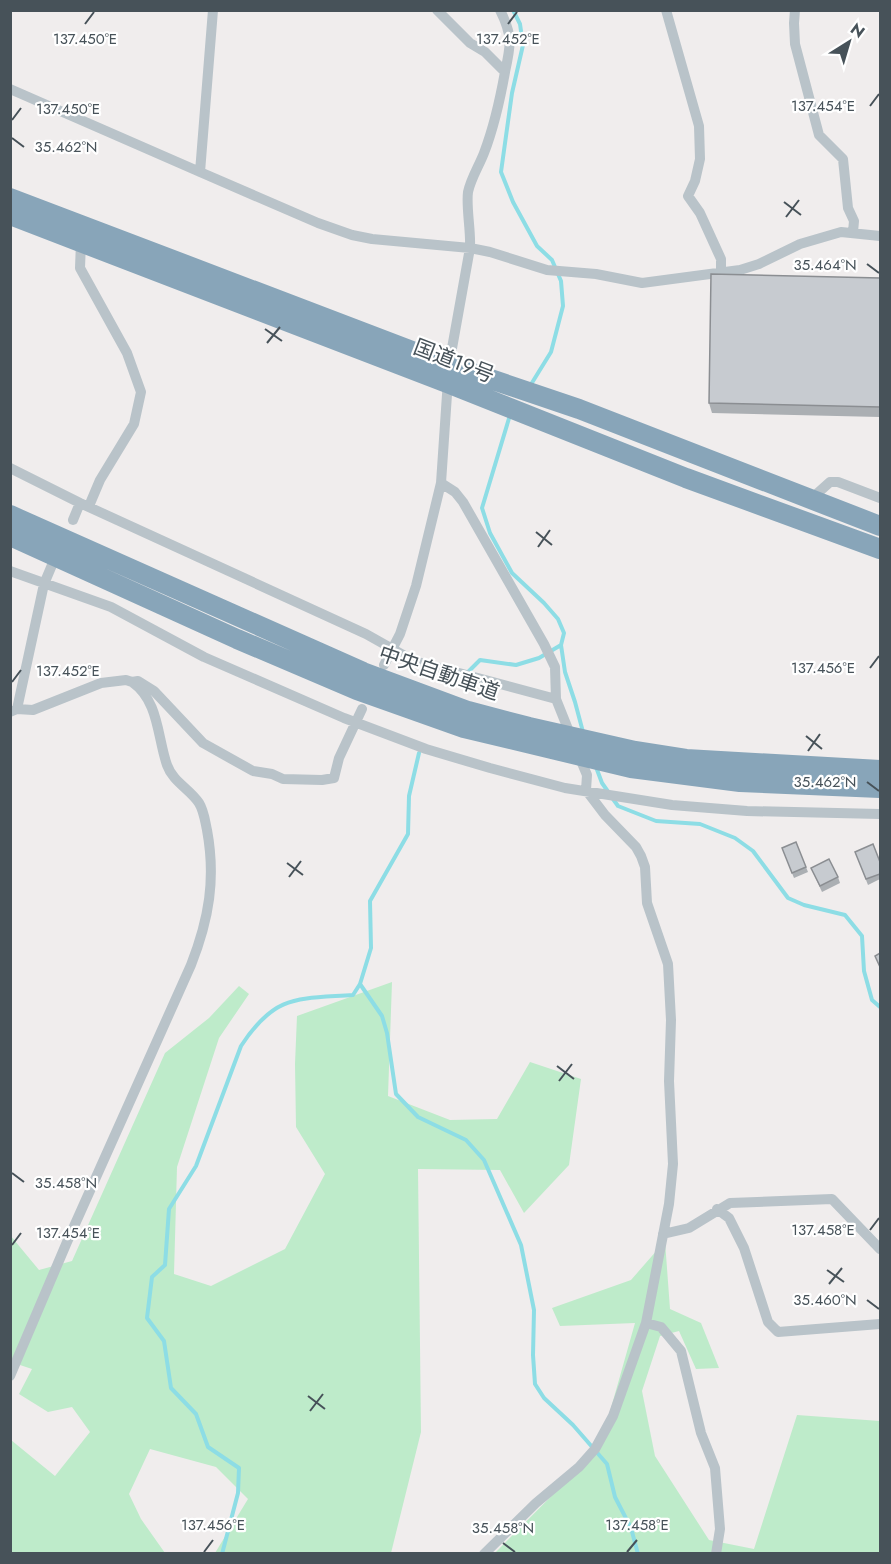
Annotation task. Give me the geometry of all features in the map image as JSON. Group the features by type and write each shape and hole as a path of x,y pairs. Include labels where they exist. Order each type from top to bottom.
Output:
{"highway":[{"name":"国道19号","path":"10,198 448,374 502,406 769,509 880,549"},
{"name":"国道19号","path":"10,215 448,374 511,385 579,409 880,526"},
{"name":"中央自動車道","path":"10,515 363,672 531,737"},
{"name":"中央自動車道","path":"10,536 237,639 357,690 464,728 531,737 740,782 880,788"},
{"name":"中央自動車道","path":"633,760 696,760 880,770"}],"street":[{"path":"200,172 213,10"},
{"path":"437,10 470,43 485,52 505,72"},
{"path":"384,665 416,586 441,483 448,374 470,248 468,195 470,183 484,154 492,129 510,49 511,38 500,10"},
{"path":"666,10 699,126 700,159 695,181 688,196 700,213 721,259 721,273"},
{"path":"795,10 795,44 819,135 843,159 848,208 854,221 853,232"},
{"path":"10,89 318,223 352,235 470,248 547,270 581,272 642,283 751,267 800,244 841,232 880,236"},
{"path":"73,520 85,505 134,424 141,392 127,353 80,268 81,242"},
{"path":"10,468 85,505 366,634 414,661 556,699"},
{"path":"811,499 830,482 838,482 880,498"},
{"path":"441,483 455,492 463,502 544,645 555,668 556,699 587,775 591,792 605,815 641,856 645,867 647,903 668,964 671,1020 669,1081 672,1164 669,1204 646,1323 613,1416 595,1449 579,1467 536,1503 484,1554"},
{"path":"10,1376 67,1242 191,965 199,944 211,896 211,852 204,813 199,802 176,780 168,768 152,705 140,687 126,680 101,683 78,690 33,710 14,711 44,584 52,565"},
{"path":"10,572 111,607 204,657 426,749 565,788 672,805 747,812 880,814"},
{"path":"132,682 138,681 154,691 203,743 252,771 283,778 322,780 334,778 339,758 362,710"},
{"path":"663,1234 689,1228 730,1203 832,1198 880,1249"},
{"path":"717,1209 725,1214 744,1248 768,1322 778,1332 880,1324"},
{"path":"646,1323 661,1327 681,1351 702,1433 715,1468 720,1529 716,1554"}],"green space":[{"path":"392,982 388,1096 450,1120 497,1119 530,1062 581,1079 569,1165 524,1213 500,1170 418,1169 421,1432 391,1553 215,1553 248,1499 216,1467 150,1449 129,1494 141,1519 165,1553 11,1553 11,1440 55,1476 90,1432 72,1407 48,1412 19,1394 32,1369 11,1362 10,1235 39,1270 72,1261 165,1053 209,1018 239,986 249,994 219,1038 177,1167 174,1274 211,1286 285,1249 325,1174 296,1127 297,1016"},
{"path":"665,1241 670,1309 701,1323 719,1368 696,1369 679,1331 660,1336 642,1391 655,1456 709,1540 754,1549 797,1415 880,1421 880,1553 494,1554 600,1447 635,1323 560,1326 552,1308 631,1280"}],"building":[{"path":"711,274 880,278 880,407 709,403"},
{"path":"796,842 806,867 792,873 782,848"},
{"path":"873,844 880,862 880,874 866,879 855,852"},
{"path":"829,859 838,877 820,886 811,868"},
{"path":"880,953 880,967 875,956"}],"waterway":[{"path":"513,10 520,24 523,45 512,93 501,172 513,202 537,246 552,260 561,281 563,306 551,352 530,386"},
{"path":"510,415 482,508 490,533 512,573 558,619 564,633 561,645 565,672 583,732"},
{"path":"469,671 480,660 516,665 539,658 561,645"},
{"path":"222,1554 238,1493 239,1468 208,1447 196,1414 171,1388 164,1341 147,1318 152,1277 165,1265 169,1209 196,1166 241,1046 253,1029 265,1017 289,1002 317,997 353,995 360,984 371,948 370,901 408,834 409,796 419,753"},
{"path":"596,767 609,793"},
{"path":"613,799 618,806 656,821 700,824 735,838 753,851 788,898 804,905 845,915 862,936 864,971 872,1000 880,1007"},
{"path":"360,984 382,1016 387,1033 396,1094 418,1117 466,1140 484,1160 521,1245 534,1310 535,1384 544,1398 573,1425 607,1464 615,1497 631,1528 638,1554"}]}
